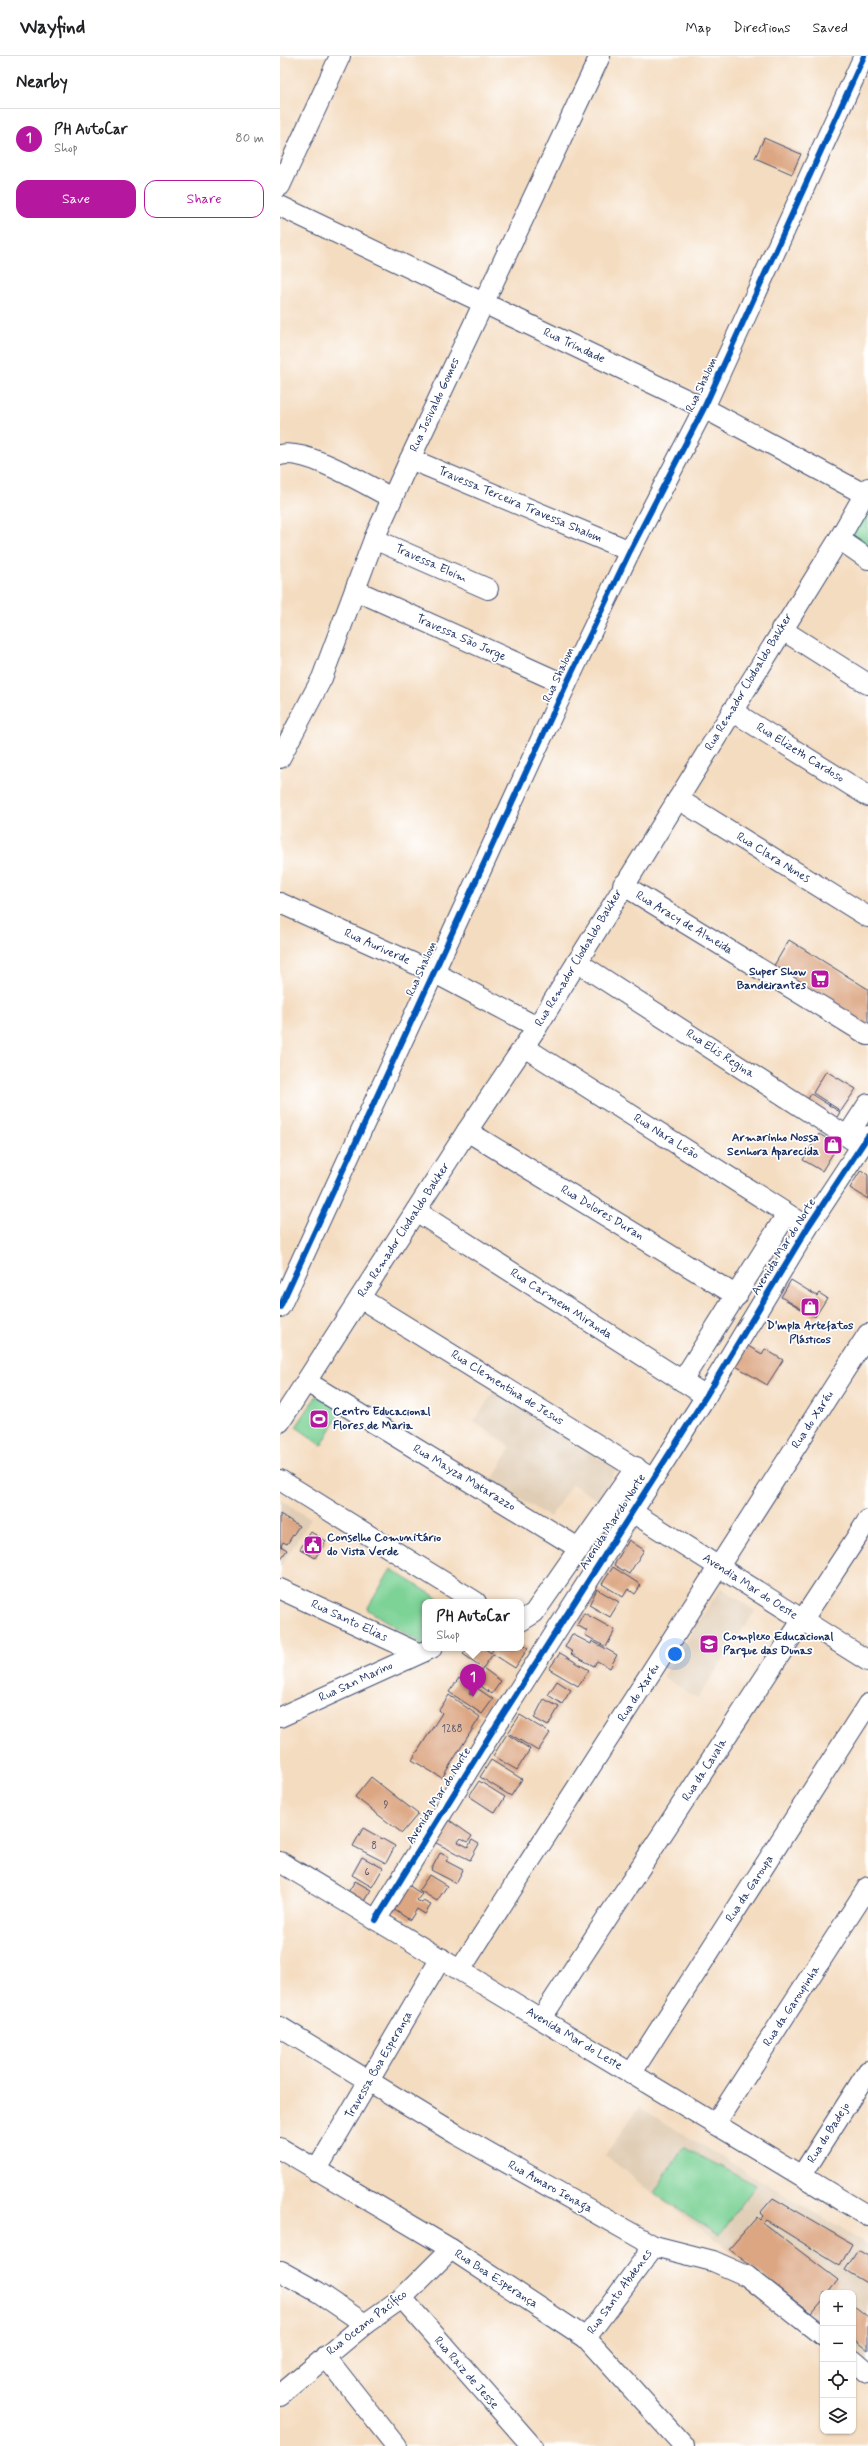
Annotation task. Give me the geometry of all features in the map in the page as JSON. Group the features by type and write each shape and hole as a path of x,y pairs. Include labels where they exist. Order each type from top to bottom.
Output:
{"street":[{"path":"280,186 340,56"},
{"name":"Rua Josivaldo Gomes","path":"280,758 322,678 374,540 392,498 600,56"},
{"name":"Rua Shalom","path":"280,1307 566,685 630,551 704,408 864,56"},
{"name":"Rua Trindade","path":"280,206 704,408 866,491"},
{"path":"280,455 293,453 317,461 392,498"},
{"name":"Travessa Terceira Travessa Shalom","path":"410,459 630,551"},
{"name":"Rua Remador Clodoaldo Bakker","path":"280,1422 467,1131 537,1027 781,629 839,539 866,491"},
{"path":"839,539 868,559"},
{"name":"Travessa Eloim","path":"374,540 488,589"},
{"name":"Travessa São Jorge","path":"355,590 566,685"},
{"path":"781,629 868,684"},
{"name":"Rua Elizeth Cardoso","path":"732,711 868,796"},
{"name":"Rua Clara Nunes","path":"678,799 868,917"},
{"name":"Rua Aracy de Almeida","path":"623,885 868,1035"},
{"name":"Rua Auriverde","path":"280,903 433,972 537,1027"},
{"name":"Rua Elis Regina","path":"577,962 859,1139"},
{"name":"Rua Nara Leão","path":"524,1047 808,1227"},
{"name":"Avenida Mar do Norte","path":"376,1920 490,1735 706,1396 808,1227 859,1139 868,1104"},
{"name":"Rua Dolores Duran","path":"467,1131 737,1296"},
{"name":"Rua Carmem Miranda","path":"416,1211 706,1396"},
{"path":"682,1381 737,1296 787,1214"},
{"name":"Rua Clementina de Jesus","path":"360,1298 654,1479"},
{"name":"Rua do Xaréu","path":"460,1970 868,1334"},
{"name":"Rua Mayza Matarazzo","path":"307,1382 580,1549"},
{"path":"524,1619 534,1613 636,1467"},
{"path":"280,1480 471,1599"},
{"name":"Avendia Mar do Oeste","path":"632,1512 802,1621 868,1661"},
{"name":"Rua da Cavala","path":"541,2019 868,1520"},
{"name":"Rua Santo Elias","path":"280,1589 422,1649"},
{"name":"Rua San Marino","path":"280,1717 423,1651"},
{"name":"Rua da Garoupa","path":"631,2074 868,1704"},
{"name":"Avenida Mar do Leste","path":"280,1862 868,2216"},
{"name":"Rua da Garoupinha","path":"715,2124 868,1887"},
{"name":"Travessa Boa Esperança","path":"316,2171 441,1958"},
{"name":"Rua Amaro Ienaga","path":"280,2027 369,2082 654,2246 713,2261 747,2276 820,2334"},
{"name":"Rua do Badejo","path":"802,2175 868,2071"},
{"name":"Rua Boa Esperança","path":"280,2148 316,2171 451,2249 586,2338 684,2446"},
{"name":"Rua Santo Abdenes","path":"586,2338 654,2246"},
{"name":"Rua Oceano Pacífico","path":"280,2395 365,2324 402,2298 451,2249"},
{"path":"280,2271 318,2292 365,2324"},
{"name":"Rua Raiz de Jesse","path":"402,2298 532,2446"},
{"path":"325,2356 396,2446"},
{"path":"855,2362 868,2373"}],"shaded area":[{"path":"494,1391 616,1469 599,1501 572,1484 550,1517 491,1482 511,1447 474,1422"},
{"path":"280,1500 311,1519 280,1567"},
{"name":"Complexo Educacional Parque das Dunas","path":"721,1588 755,1611 698,1698 663,1677"},
{"path":"639,2107 868,2245 868,2362 856,2352 856,2290 820,2290 820,2324 729,2249 653,2194 605,2155"}],"green space":[{"path":"868,489 868,559 839,539"},
{"name":"Centro Educacional Flores de Maria","path":"317,1395 341,1411 322,1445 296,1427"},
{"path":"391,1569 439,1599 422,1599 422,1644 367,1609"},
{"path":"683,2147 756,2185 719,2235 654,2193"}],"building":[{"path":"764,138 801,154 792,174 755,158"},
{"name":"Super Show Bandeirantes","path":"789,940 868,989 868,1029 772,969"},
{"path":"826,1071 856,1089 841,1111 813,1093"},
{"path":"811,1094 840,1112 833,1124 804,1106"},
{"path":"819,1134 838,1145 822,1171 803,1160"},
{"path":"861,1170 868,1175 868,1199 850,1188"},
{"name":"D'mpla Artefatos Plásticos","path":"791,1280 817,1296 819,1293 827,1298 815,1317 781,1297"},
{"path":"748,1346 762,1354 765,1349 783,1360 767,1385 736,1366"},
{"path":"280,1514 299,1526 287,1544 283,1542 281,1546 287,1550 280,1560"},
{"name":"Conselho Comunitário do Vista Verde","path":"311,1532 326,1541 315,1558 300,1549"},
{"path":"629,1540 644,1550 629,1574 614,1565"},
{"path":"613,1567 641,1585 635,1594 628,1589 623,1597 602,1584"},
{"path":"597,1589 619,1602 610,1617 589,1605"},
{"path":"584,1613 615,1630 606,1647 585,1635 587,1631 577,1625"},
{"path":"572,1634 591,1644 592,1641 617,1655 610,1668 597,1661 594,1666 571,1654 573,1652 565,1647"},
{"path":"524,1646 528,1648 515,1668 493,1654 483,1668 463,1654 466,1651 488,1651 491,1653 492,1651 524,1651"},
{"path":"560,1653 589,1670 578,1686 549,1669"},
{"path":"483,1668 501,1681 492,1694 474,1681"},
{"path":"459,1678 473,1688 469,1694 472,1695 477,1688 493,1699 482,1714 449,1692"},
{"path":"557,1681 571,1690 562,1704 548,1695"},
{"path":"449,1695 480,1717 442,1778 412,1760 442,1713 439,1710"},
{"path":"544,1699 559,1707 548,1726 534,1718"},
{"path":"520,1715 550,1733 538,1751 508,1733"},
{"path":"507,1734 530,1749 517,1770 493,1756"},
{"path":"491,1760 522,1779 511,1796 480,1777"},
{"path":"371,1777 418,1814 402,1833 355,1797"},
{"path":"479,1781 505,1797 495,1813 469,1796"},
{"path":"449,1820 472,1836 468,1842 461,1838 458,1842 468,1847 472,1840 479,1844 470,1860 434,1842"},
{"path":"363,1828 395,1846 386,1863 353,1846"},
{"path":"440,1853 449,1857 446,1861 463,1870 456,1883 431,1870"},
{"path":"362,1857 383,1868 372,1887 352,1875"},
{"path":"429,1875 447,1886 437,1901 419,1890"},
{"path":"355,1881 371,1890 360,1907 345,1897"},
{"path":"408,1885 422,1894 417,1900 431,1905 425,1914 417,1909 410,1920 393,1909"},
{"path":"773,2198 852,2244 840,2266 766,2220 763,2223 838,2280 830,2290 820,2290 820,2304 812,2313 729,2249 757,2217 760,2220 763,2216 760,2213"},
{"path":"858,2250 868,2256 868,2284 845,2270"},
{"path":"856,2307 868,2317 868,2350 856,2340"}],"cycle path":[{"path":"280,1307 566,685 630,551 704,408 864,56"},
{"path":"376,1920 490,1735 706,1396 808,1227 868,1136"}],"place":[{"name":"Super Show Bandeirantes","path":"820,979"},
{"name":"Armarinho Nossa Senhora Aparecida","path":"833,1145"},
{"name":"D'mpla Artefatos Plásticos","path":"810,1307"},
{"name":"Centro Educacional Flores de Maria","path":"319,1419"},
{"name":"Conselho Comunitário do Vista Verde","path":"313,1545"},
{"name":"Complexo Educacional Parque das Dunas","path":"709,1644"},
{"name":"PH AutoCar","path":"473,1697"}]}
